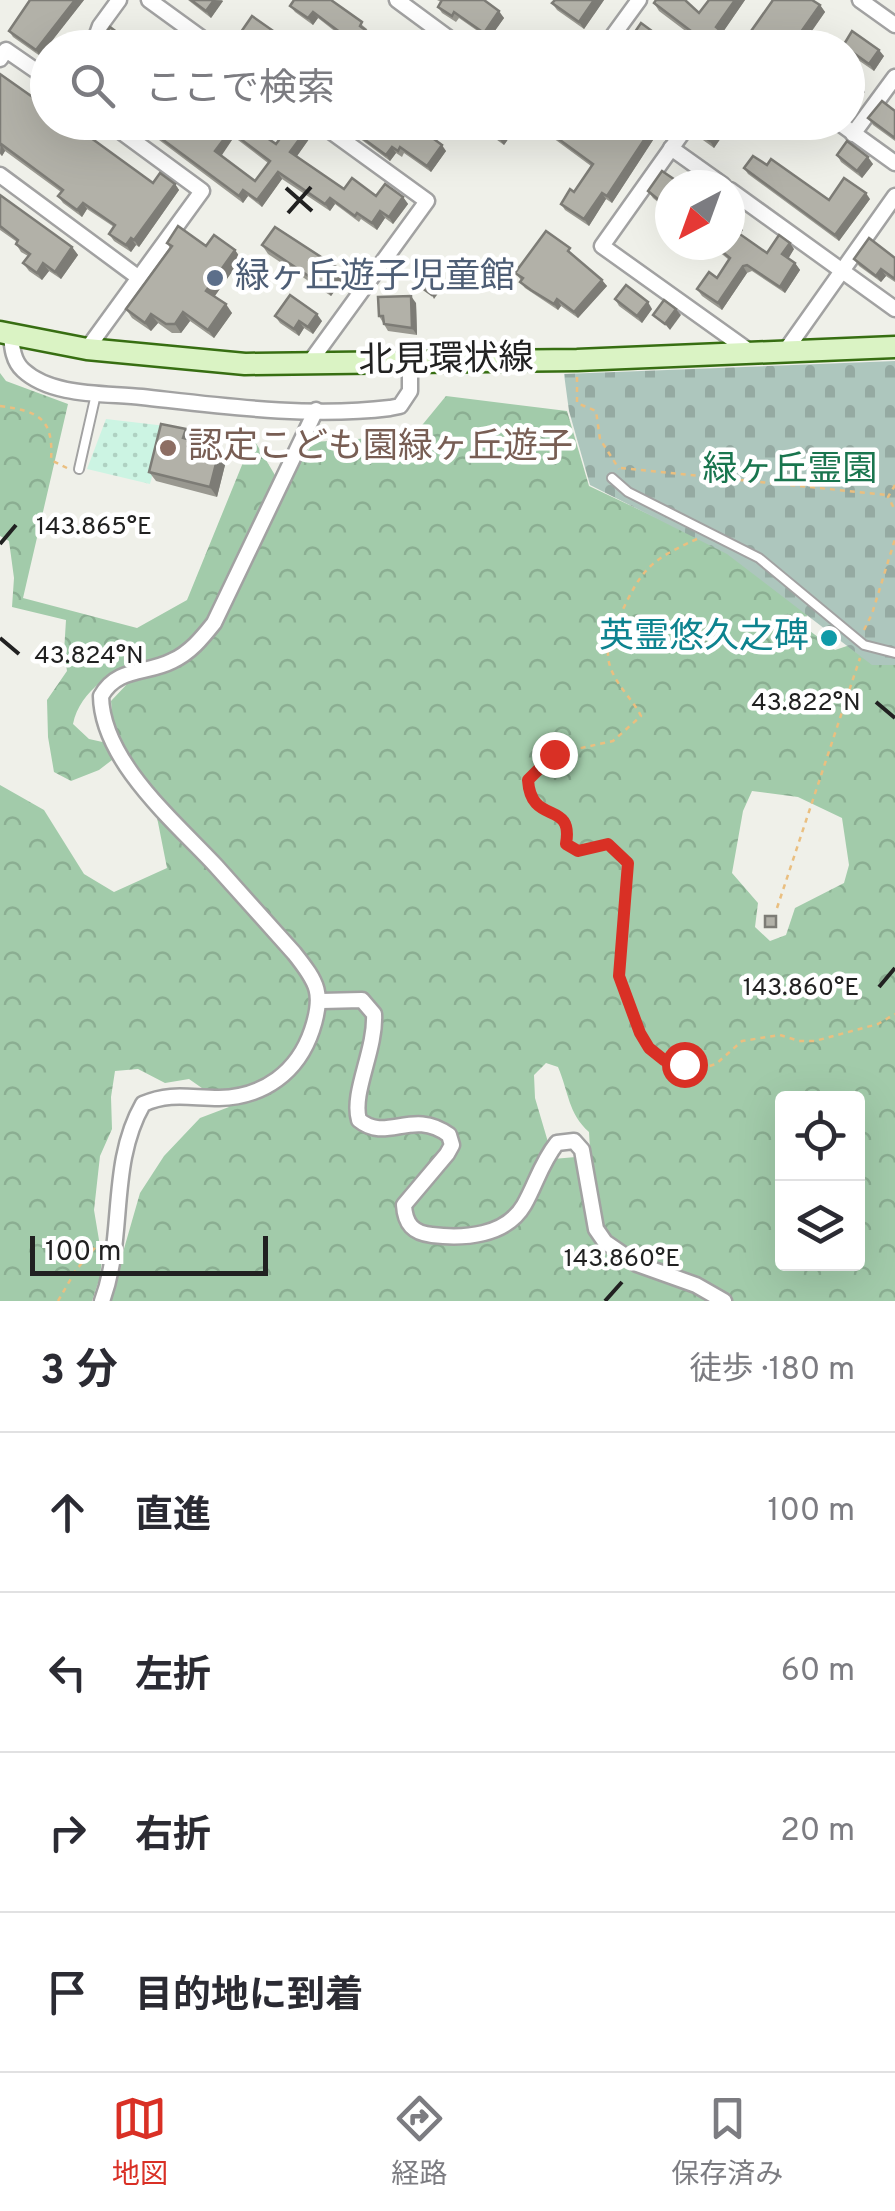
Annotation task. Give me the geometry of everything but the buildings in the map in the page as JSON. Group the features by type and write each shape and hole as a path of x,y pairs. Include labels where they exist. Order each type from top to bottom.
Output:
{"main road":[{"name":"北見環状線","path":"6,333 87,349 222,363 410,364 895,347"}],"street":[{"path":"99,30 119,0"},
{"path":"149,0 190,30"},
{"path":"396,0 437,30"},
{"path":"617,30 639,0"},
{"path":"860,0 895,25"},
{"path":"0,59 6,50 30,67"},
{"path":"865,118 895,77"},
{"path":"87,349 202,191 133,140"},
{"path":"310,362 427,201 343,140"},
{"path":"678,140 602,246 749,351"},
{"path":"861,140 895,164"},
{"path":"672,148 702,170"},
{"path":"0,175 139,278"},
{"path":"786,350 895,196"},
{"path":"745,201 895,310"},
{"path":"6,333 20,369 54,385 96,394 203,405 316,410 400,406 410,391 410,364"},
{"path":"102,1301 110,1278 120,1164 143,1104 177,1094 219,1098 249,1094 271,1085 294,1068 320,1001 294,953 146,794 108,730 101,696 116,679 132,671 172,662 190,651 214,623 316,410"},
{"path":"320,1001 362,1000 374,1014 374,1041 358,1093 359,1120 378,1129 429,1122 449,1135 452,1146 447,1154 404,1205 404,1218 410,1228 448,1237 500,1228 524,1206 537,1172 557,1143 574,1141 582,1150 596,1229 604,1242 637,1264 696,1285 724,1301"}],"lane":[{"path":"79,470 96,394"},
{"path":"612,478 628,492 777,570 861,642 895,652"}],"path":[{"path":"577,375 577,403 596,410 600,439 620,468 888,495"},
{"path":"0,406 30,411 42,419 50,432 51,460 58,466 79,470"},
{"path":"612,478 620,468"},
{"path":"895,485 888,495 895,510"},
{"path":"708,534 659,557 639,576 610,638 608,655 614,675 641,716 613,742 554,754 528,780 529,796 537,807 563,819 569,830 566,844 578,851 608,844 628,863 619,976 640,1033 649,1048 664,1060 703,1068 716,1064 742,1040 780,1035 816,1041 878,1024 895,1014"},
{"path":"777,908 895,539"},
{"path":"58,1301 89,1253 100,1242 115,1239"}],"green space":[{"name":"緑ヶ丘霊園","path":"895,361 895,665 872,665 727,554 590,485 569,411 564,374"},
{"path":"0,373 6,381 68,404 23,598 137,628 187,600 253,438 282,487 314,442 414,435 446,396 567,411 589,486 727,551 807,614 806,628 835,650 850,645 895,661 895,1301 109,1301 140,1193 164,1156 200,1118 229,1107 189,1079 165,1083 138,1069 115,1071 112,1129 100,1156 94,1210 102,1258 92,1301 0,1301 0,785 44,810 84,874 114,892 167,868 152,792 126,776 112,760 71,781 54,772 47,700 67,671 66,620 12,607 14,578 9,541 0,536","holes":["147,662 155,674 129,682 111,701 113,726 107,743 89,739 73,724 83,701 101,682","752,791 798,797 842,818 849,865 844,883 795,908 786,935 770,941 755,927 758,903 732,873 743,811","546,1063 558,1067 573,1110 589,1132 590,1149 576,1157 553,1159 535,1098 534,1075"]},
{"path":"106,419 166,426 150,484 87,469"}],"place":[{"name":"緑ヶ丘遊子児童館","path":"215,278"},
{"name":"認定こども園緑ヶ丘遊子","path":"168,448"},
{"name":"英霊悠久之碑","path":"829,638"}],"route":[{"path":"554,754 528,780 529,796 537,807 563,819 569,830 566,844 578,851 608,844 628,863 619,976 649,1048 664,1060 684,1064"}]}
